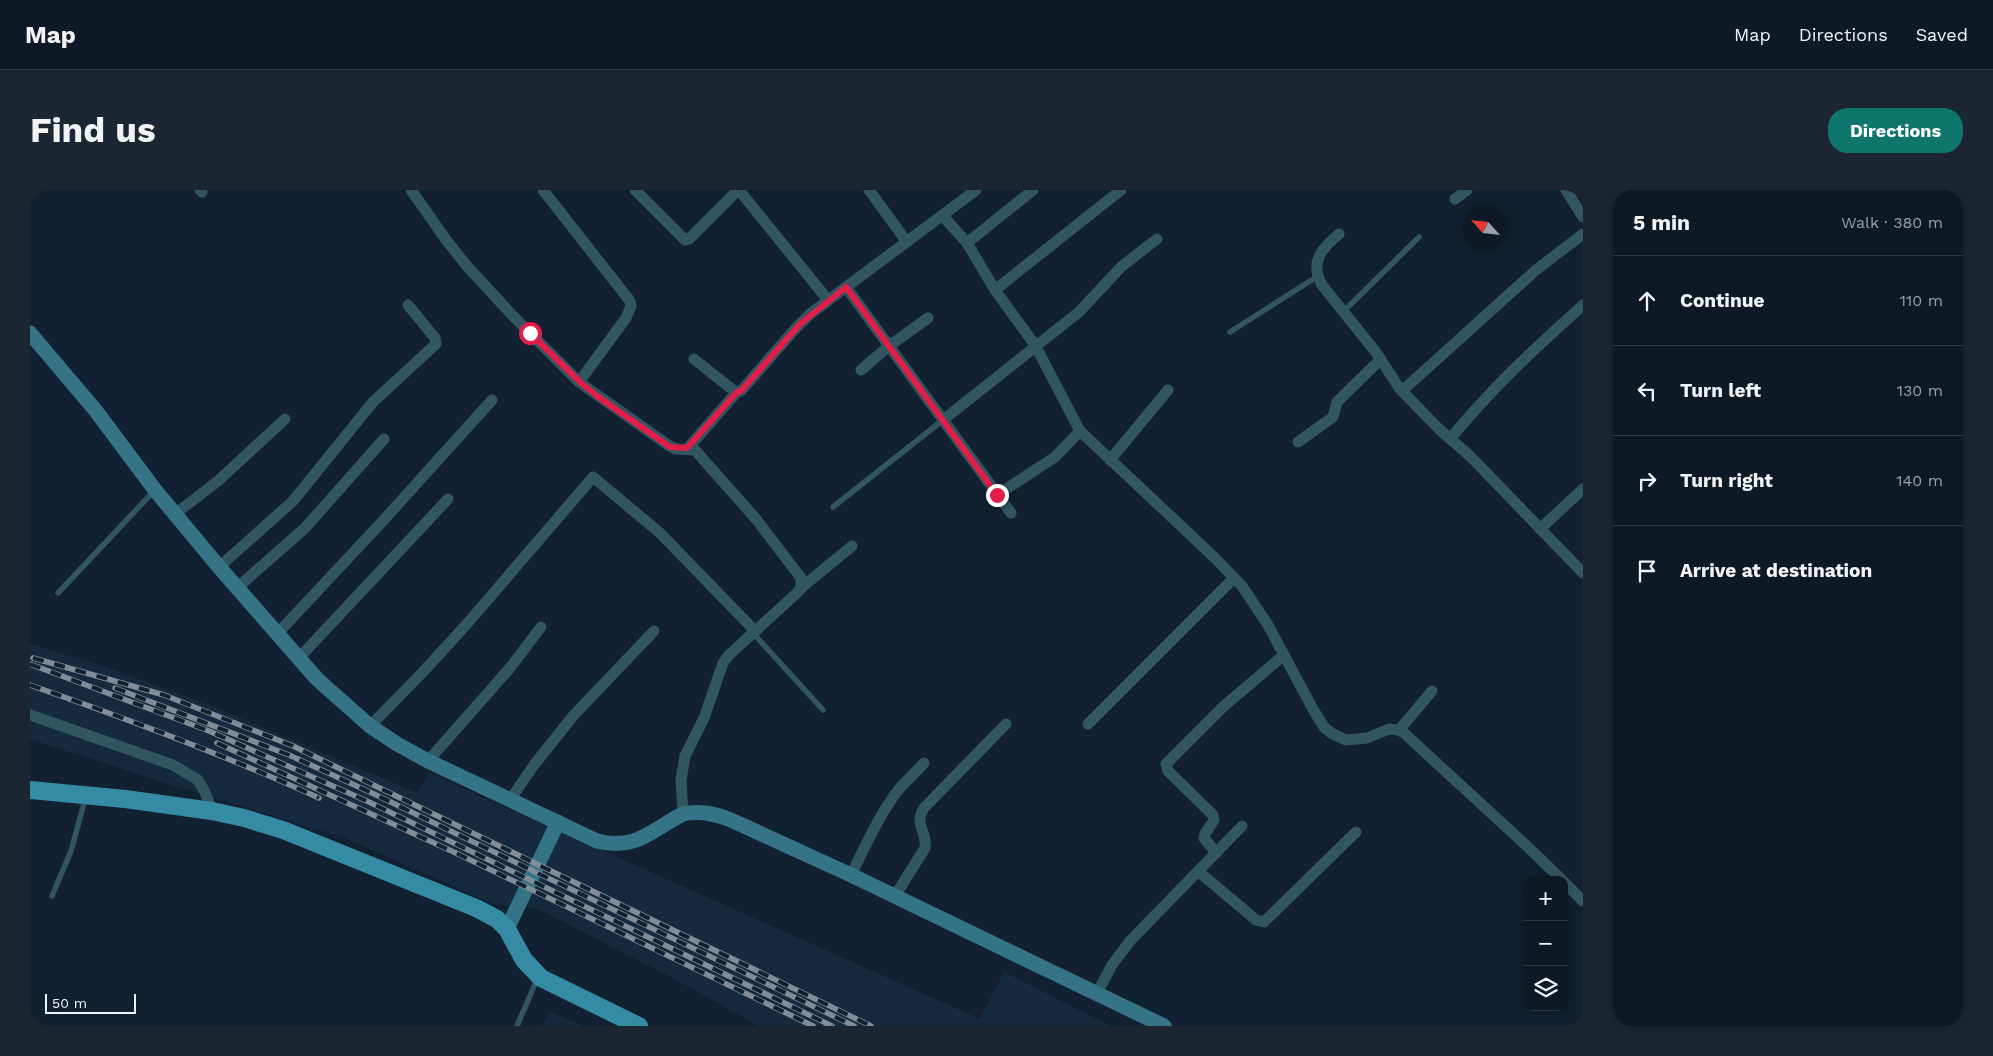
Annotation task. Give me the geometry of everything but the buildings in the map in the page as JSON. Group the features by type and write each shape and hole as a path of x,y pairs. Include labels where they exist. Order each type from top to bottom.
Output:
{"main road":[{"path":"30,790 212,811 244,818 283,830 439,892 483,912 497,920 507,930 524,960 539,975 565,991 639,1026"}],"street":[{"path":"411,190 467,266 513,316 580,382 670,447 692,449 698,453 756,518 802,578 801,588"},
{"path":"543,190 630,301 631,306 626,318 580,382"},
{"path":"635,190 686,240 739,190 828,300"},
{"path":"870,190 907,242"},
{"path":"687,448 737,392 741,391 795,329 828,300 976,190"},
{"path":"967,243 1033,190"},
{"path":"994,290 1121,190"},
{"path":"1455,199 1467,190"},
{"path":"1566,190 1583,217"},
{"path":"943,216 967,243 994,290 1035,345 1080,430 1242,586 1268,625 1314,711 1330,733 1346,740 1356,741 1389,729 1399,730 1418,744 1558,876"},
{"path":"1339,234 1326,245 1319,258 1317,266 1318,276 1402,391 1450,439 1470,456 1583,573"},
{"path":"1402,391 1536,270 1583,234"},
{"path":"944,420 1035,345 1079,312 1122,266 1157,240"},
{"path":"846,287 1011,513"},
{"path":"1450,439 1476,407 1514,367 1583,304"},
{"path":"219,568 293,501 373,402 436,344 435,338 408,305"},
{"path":"861,370 889,346 928,318"},
{"path":"30,333 96,411 155,490 219,568 238,587 317,679 370,726 428,761 597,841 619,845 631,843 683,814 702,812 731,820 851,875 1164,1026"},
{"path":"694,359 737,392"},
{"path":"1298,442 1333,417 1337,402 1381,360"},
{"path":"1110,460 1168,390"},
{"path":"278,633 492,400"},
{"path":"175,514 218,481 285,419"},
{"path":"997,495 1055,456 1080,430"},
{"path":"238,587 305,528 384,439"},
{"path":"370,726 422,674 466,625 592,477 660,534 754,632"},
{"path":"1540,529 1583,489"},
{"path":"299,658 448,499"},
{"path":"683,814 681,780 685,756 704,718 723,663 801,588 852,546"},
{"path":"1088,724 1234,578"},
{"path":"428,761 510,668 541,627"},
{"path":"510,800 544,752 573,716 654,630"},
{"path":"1216,852 1204,838 1214,822 1213,815 1168,771 1166,764 1224,706 1284,655"},
{"path":"1399,730 1432,691"},
{"path":"30,715 152,757 179,769 192,776 202,785 212,811"},
{"path":"895,896 925,848 926,840 919,822 924,808 1006,724"},
{"path":"851,875 880,817 901,787 924,763"},
{"path":"507,930 558,822"},
{"path":"1097,994 1112,965 1130,941 1242,826"},
{"path":"1198,871 1256,920 1264,922 1356,832"},
{"path":"1568,886 1583,901"}],"lane":[{"path":"1344,311 1419,237"},
{"path":"1230,332 1318,276"},
{"path":"833,507 944,420"},
{"path":"58,594 155,490"},
{"path":"754,632 823,710"},
{"path":"52,896 71,851 86,796"},
{"path":"517,1026 539,975"}],"shaded area":[{"path":"30,644 103,666 212,706 418,793 429,773 980,1019 1004,972 1111,1026 759,1026 671,977 538,909 493,904 345,838 30,739"},
{"path":"549,1011 583,1026 542,1026"}],"railway":[{"path":"33,658 164,695 293,746 871,1026"},
{"path":"30,664 209,731 369,802 832,1026"},
{"path":"30,685 176,738 319,798"},
{"path":"115,688 289,755 372,793 854,1026"},
{"path":"217,743 458,854 813,1026"}],"route":[{"path":"530,333 597,396 670,447 676,449 687,448 737,392 741,391 795,329 810,314 846,287 997,495"}]}
